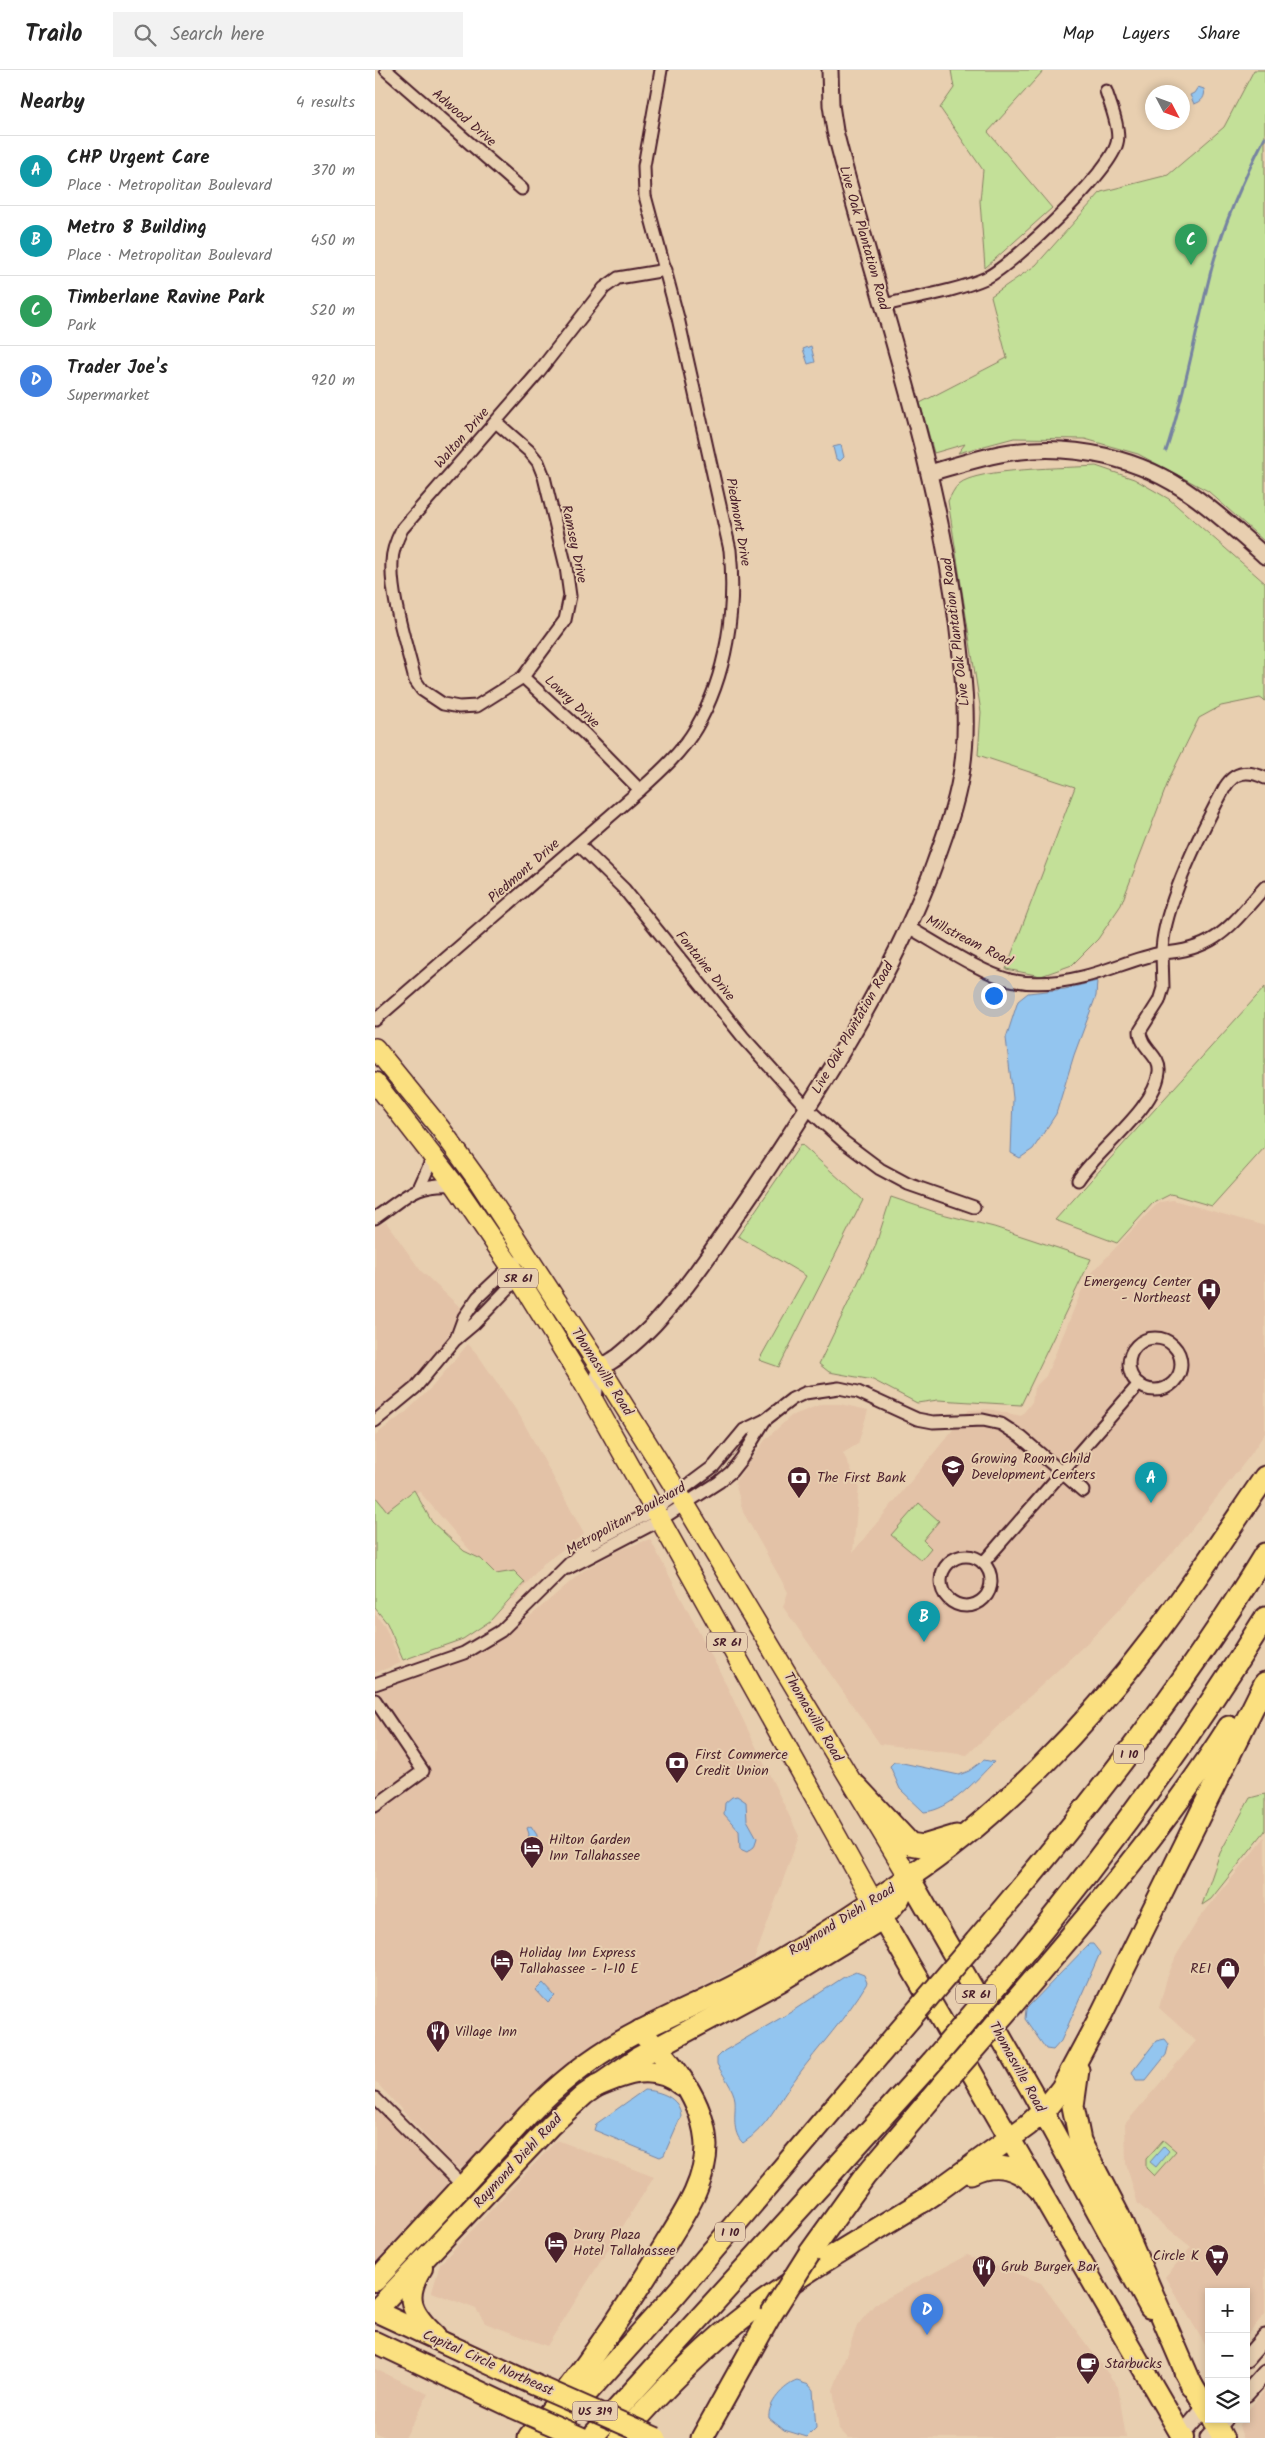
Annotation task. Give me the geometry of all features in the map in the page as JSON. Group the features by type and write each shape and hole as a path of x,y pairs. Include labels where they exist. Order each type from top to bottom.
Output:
{"highway":[{"path":"909,1877 970,1830 1042,1764 1121,1678 1168,1617 1265,1477"},
{"name":"I 10","path":"546,2438 721,2242 1056,1846 1122,1762 1200,1654 1265,1554"},
{"name":"I 10","path":"591,2438 932,2062 1000,1982 1078,1885 1148,1791 1265,1618"},
{"path":"702,2438 714,2428 770,2316 809,2254 865,2176 1081,1925 1157,1830 1222,1738 1265,1670"},
{"path":"922,2202 1010,2140 1043,2112 1065,2082 1100,2017 1265,1683"},
{"path":"856,1786 903,1838 913,1845 928,1846 970,1830"},
{"name":"Raymond Diehl Road","path":"375,2311 551,2125 596,2086 657,2047 779,1982 878,1910 909,1877"},
{"name":"Thomasville Road","path":"909,1877 1043,2112 1205,2407"},
{"name":"Raymond Diehl Road","path":"375,2281 552,2090 594,2058 640,2031 739,1983 878,1910"},
{"name":"Thomasville Road","path":"878,1910 1181,2437"},
{"path":"1100,2017 1076,2080 1073,2106 1078,2134 1087,2157 1119,2214 1192,2386"},
{"path":"529,2438 572,2384 625,2308 676,2228 698,2187 704,2165 706,2141 700,2113 689,2092 657,2047 640,2031"},
{"path":"596,2086 629,2073 652,2071 671,2077 689,2092"},
{"path":"620,2438 679,2373 745,2315 793,2281 922,2202 970,2174 990,2166 1013,2170 1026,2177 1038,2188"},
{"path":"437,2247 416,2279 411,2299 419,2318 449,2346"},
{"name":"Capital Circle Northeast","path":"375,2311 656,2438"},
{"name":"Capital Circle Northeast","path":"375,2342 582,2438"}],"main road":[{"name":"Thomasville Road","path":"375,1048 452,1143 601,1369 682,1498 909,1877"},
{"name":"Thomasville Road","path":"375,1082 455,1185 513,1271 566,1355 658,1515 878,1910"},
{"path":"433,1157 452,1143"}],"street":[{"name":"Adwood Drive","path":"386,70 522,189"},
{"name":"Piedmont Drive","path":"375,1020 640,790 689,739 705,710 728,636 733,592 730,550 724,516 666,270 650,217 644,184 647,145 661,70"},
{"name":"Live Oak Plantation Road","path":"601,1369 632,1345 671,1305 717,1244 807,1108 863,1014 908,927 939,852 954,806 965,751 965,712 960,643 953,588 930,473 835,131 831,105 830,70"},
{"path":"883,305 965,286 987,277 1007,264 1035,240 1087,185 1111,156 1118,142 1115,120 1106,91"},
{"name":"Walton Drive","path":"419,687 415,680 393,582 392,561 397,539 402,529 537,374 604,288 618,278 666,270"},
{"name":"Ramsey Drive","path":"495,422 529,451 537,462 543,478 566,567 570,596 565,620 523,677"},
{"path":"930,473 985,457 1032,450 1079,451 1111,458 1152,472 1192,494 1265,556"},
{"name":"Lowry Drive","path":"419,687 443,704 459,707 477,706 523,677 585,734 640,790"},
{"path":"1078,1180 1133,1118 1155,1086 1159,1074 1159,1064 1142,1042 1140,1032 1161,995 1163,933 1183,877 1225,787 1234,776 1241,773 1256,774 1265,778"},
{"name":"Fontaine Drive","path":"578,844 623,889 743,1037 807,1108 844,1142 897,1178 929,1193 974,1207"},
{"name":"Millstream Road","path":"908,927 995,975 1022,982 1061,981 1082,977 1142,957 1192,949 1216,939 1265,887"},
{"path":"420,1186 433,1157"},
{"path":"375,1218 420,1186 433,1183 455,1185"},
{"path":"375,1421 418,1384 455,1340 464,1316 479,1297 529,1260"},
{"path":"1155,1338 1167,1341 1173,1345 1180,1357 1181,1365 1175,1380 1166,1388 1158,1390 1146,1388 1139,1384 1132,1375 1129,1366 1130,1358 1135,1348 1147,1340 1155,1338"},
{"path":"566,1355 581,1364 601,1369 595,1388 594,1402"},
{"path":"983,1563 1139,1384"},
{"name":"Metropolitan Boulevard","path":"682,1498 722,1458 744,1430 765,1420 792,1399 805,1393 839,1388 858,1392 917,1419 933,1422 983,1420 1001,1424 1021,1437 1083,1491"},
{"name":"Metropolitan Boulevard","path":"375,1684 464,1653 483,1642 516,1618 557,1574 589,1544 658,1515 682,1498 731,1472 765,1420"},
{"path":"969,1556 983,1563 989,1571 991,1581 985,1598 970,1606 958,1606 949,1601 943,1593 940,1583 942,1572 949,1561 958,1557 969,1556"},
{"path":"375,1700 423,1771 375,1806"},
{"path":"375,2098 463,2186"},
{"path":"1250,2354 1265,2337"},
{"path":"1250,2389 1265,2372"},
{"path":"1181,2437 1210,2423"}],"shaded area":[{"path":"1173,1200 1265,1226 1265,1433 1249,1457 1175,1550 1090,1640 967,1755 880,1744 783,1607 788,1592 743,1512 735,1482 765,1440 791,1416 822,1404 840,1404 868,1410 858,1444 843,1453 859,1486 853,1552 969,1410 989,1409 1021,1416 1032,1402 1034,1388 1046,1376 1087,1278 1152,1209 1160,1202"},
{"path":"386,1222 421,1271 463,1310 446,1339 418,1375 401,1394 375,1414 375,1227"},
{"path":"468,1344 478,1355 520,1416 584,1534 543,1564 513,1600 419,1491 388,1515 375,1496 375,1435 405,1413 433,1386"},
{"path":"650,1539 720,1672 799,1836 754,1960 619,2030 570,2064 540,2091 467,2166 458,2168 451,2163 375,2081 375,1690 475,1655 534,1613 583,1571 620,1550"},
{"path":"375,1614 385,1627 401,1663 375,1673"},
{"path":"1265,1837 1265,2314 1250,2331 1250,2288 1205,2288 1205,2344 1165,2277 1191,2247 1138,2204 1126,2164 1125,2124 1196,2041 1159,2008 1167,1978 1176,1956 1198,1920"},
{"path":"375,2104 447,2179 448,2186 375,2266"},
{"path":"557,2140 654,2177 547,2346 485,2323 476,2309 432,2292 440,2264"},
{"path":"967,2255 1041,2283 1118,2387 1126,2438 848,2438 839,2429 833,2390 857,2326 874,2305"},
{"path":"375,2369 428,2394 405,2438 389,2438 375,2433"},
{"path":"1265,2390 1265,2438 1243,2438 1239,2426 1240,2423 1250,2423 1250,2407"}],"green space":[{"path":"951,70 1044,70 988,132 1052,208 985,268 980,201 983,170 940,108 954,88"},
{"path":"1254,70 1265,70 1265,542 1208,491 1138,454 1085,439 1014,438 958,453 965,444 934,453 920,403 1007,358 991,296 1036,265 1101,192 1168,175 1224,127"},
{"path":"1096,466 1134,479 1169,499 1265,583 1265,701 1260,698 1221,706 1199,718 1170,777 1121,905 1098,939 1072,965 1041,976 1006,969 1075,787 978,755 981,712 948,501 959,484 984,475 1024,470"},
{"path":"1265,987 1265,1147 1212,1206 1171,1194 1153,1203 1117,1243 1055,1220"},
{"path":"801,1144 863,1200 779,1367 759,1360 806,1276 738,1236"},
{"path":"891,1197 938,1213 994,1227 1091,1259 1021,1405 938,1400 917,1403 873,1380 829,1372 819,1364 875,1247"},
{"path":"414,1490 432,1522 464,1551 481,1559 496,1574 514,1571 525,1582 490,1621 463,1639 403,1660 387,1623 375,1608 375,1496 387,1511"},
{"path":"919,1503 939,1521 923,1540 931,1548 921,1560 891,1535"},
{"path":"1265,1794 1265,1831 1211,1899 1202,1905 1220,1853 1250,1798"},
{"path":"1163,2140 1176,2151 1154,2176 1146,2168 1146,2159"}],"water":[{"path":"1198,87 1204,89 1204,96 1194,104 1190,95"},
{"path":"811,346 815,362 808,364 803,349"},
{"path":"841,445 844,457 840,461 836,459 833,447"},
{"path":"1097,981 1096,996 1074,1055 1056,1114 1033,1149 1020,1158 1011,1153 1013,1098 1006,1038 1018,1001 1028,993 1065,989"},
{"path":"984,1760 994,1762 962,1793 944,1806 924,1812 900,1789 890,1766 894,1762 898,1762 959,1775 969,1771"},
{"path":"737,1796 746,1802 747,1820 757,1838 754,1847 747,1852 740,1849 739,1831 724,1814 725,1803 732,1797"},
{"path":"531,1826 537,1835 536,1842 533,1843 528,1839 527,1828"},
{"path":"1089,1944 1093,1944 1100,1953 1061,2041 1053,2050 1046,2049 1025,2019 1026,2009"},
{"path":"856,1972 864,1975 867,1983 859,1996 796,2078 766,2122 743,2143 739,2139 735,2128 734,2096 717,2064 717,2058 724,2051 791,2012 844,1977"},
{"path":"543,1983 555,1996 548,2003 536,1990"},
{"path":"1165,2039 1169,2044 1166,2055 1146,2080 1136,2080 1132,2072 1156,2041"},
{"path":"644,2090 668,2096 680,2109 681,2116 664,2155 660,2157 594,2130 596,2124"},
{"path":"1164,2146 1169,2151 1156,2167 1150,2162"},
{"path":"797,2381 809,2385 813,2390 816,2428 807,2437 784,2430 769,2418 771,2407 777,2396 787,2386"}],"waterway":[{"path":"1166,451 1217,251 1236,200 1265,137"}],"place":[{"name":"Timberlane Ravine Park","path":"1191,265"},
{"name":"Emergency Center - Northeast","path":"1209,1311"},
{"name":"Growing Room Child Development Centers","path":"953,1488"},
{"name":"The First Bank","path":"799,1499"},
{"name":"CHP Urgent Care","path":"1151,1503"},
{"name":"Metro 8 Building","path":"924,1642"},
{"name":"First Commerce Credit Union","path":"677,1784"},
{"name":"Hilton Garden Inn Tallahassee","path":"532,1869"},
{"name":"Holiday Inn Express Tallahassee - I-10 E","path":"502,1982"},
{"name":"REI","path":"1228,1990"},
{"name":"Village Inn","path":"438,2053"},
{"name":"Drury Plaza Hotel Tallahassee","path":"556,2264"},
{"name":"Circle K","path":"1217,2277"},
{"name":"Grub Burger Bar","path":"984,2288"},
{"name":"Trader Joe's","path":"927,2335"},
{"name":"Starbucks","path":"1088,2385"}]}
